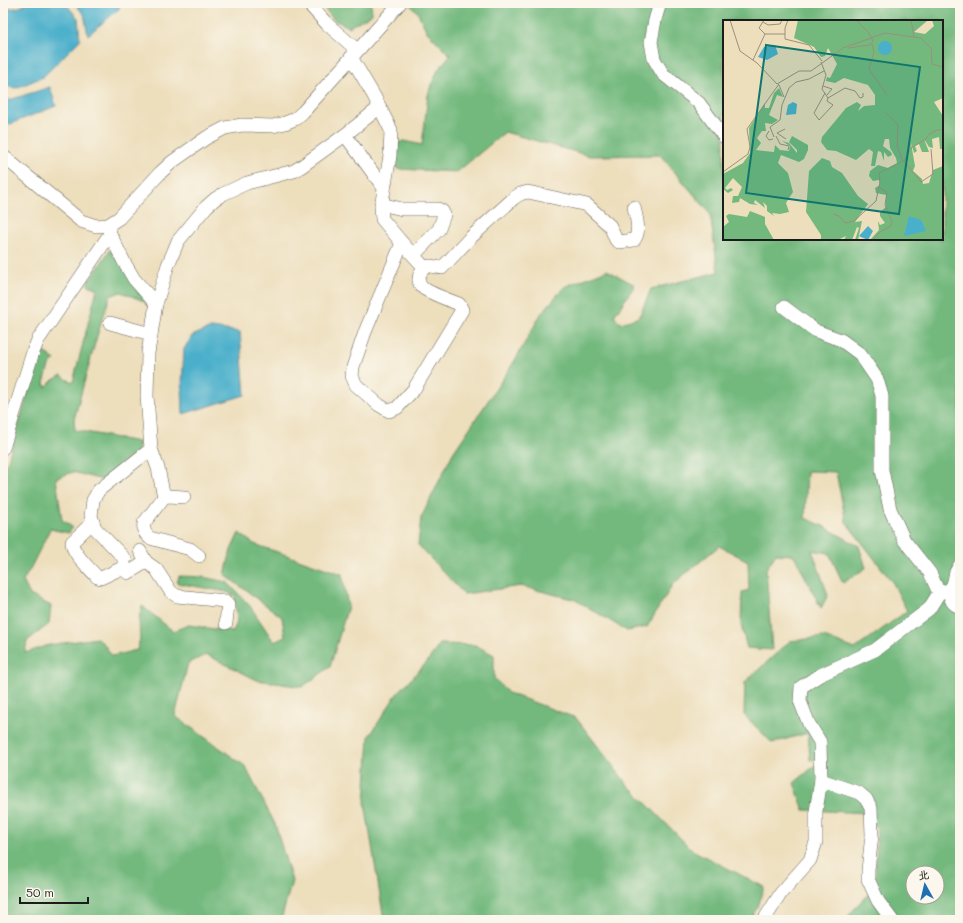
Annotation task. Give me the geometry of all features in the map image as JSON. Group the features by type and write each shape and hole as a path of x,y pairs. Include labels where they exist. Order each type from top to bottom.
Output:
{"street":[{"path":"308,3 354,54 391,130 390,156 384,188 382,219 425,268"},
{"path":"3,448 38,340 109,230 160,172 206,138 224,128 242,125 273,126 295,119 303,112 400,3"},
{"path":"660,3 651,42 654,59 663,74 699,103 723,136"},
{"path":"164,497 158,468 152,449 147,396 148,353 156,304 168,265 178,241 206,207 223,194 247,183 294,171 345,135 380,107"},
{"path":"345,135 384,188"},
{"path":"3,156 81,222 109,230 134,279 156,304"},
{"path":"402,243 365,332 352,376 356,386 379,405 389,411 397,408 414,389 462,310 459,304 423,288 418,282 418,277 421,271 430,266 442,268 469,239 520,194 528,192 587,206 610,226 616,240 619,242 634,240 638,236 634,207"},
{"path":"382,204 402,209 438,209 442,211 444,215 439,229 414,255"},
{"path":"784,307 816,331 841,340 860,354 878,379 882,396 882,470 890,509 904,540 954,605 960,607"},
{"path":"110,323 151,334"},
{"path":"124,563 95,528 91,516 93,500 99,490 152,449"},
{"path":"184,496 164,497 144,523 143,527 146,535 143,546 143,557 156,569 171,592 177,596 225,601 228,604 226,623"},
{"path":"93,522 72,542 72,547 77,555 97,577 101,578 124,563 143,557"},
{"path":"146,535 150,538 190,548 199,556"},
{"path":"764,920 781,893 810,860 816,842 816,811 821,780 820,742 809,724 800,701 801,687 820,675 875,650 929,609 944,591 953,585 956,572 960,565"},
{"path":"821,780 859,792 866,799 871,808 872,835 868,879 878,901 892,920"}],"green space":[{"path":"320,3 371,3 372,14 349,27 334,20"},
{"path":"408,3 960,3 960,920 845,920 862,900 875,888 877,828 868,813 804,810 794,783 823,759 810,760 808,733 772,743 744,715 745,682 790,641 824,637 855,649 907,611 893,583 846,522 836,472 807,471 805,518 859,546 866,568 843,583 829,553 812,550 828,595 821,608 794,555 776,554 766,569 772,650 747,648 741,625 742,592 749,590 748,561 719,546 673,584 647,627 627,631 576,600 521,586 464,594 418,545 421,518 453,453 514,362 541,314 564,287 607,270 635,285 614,316 621,323 639,317 651,289 718,272 710,213 660,155 590,156 505,132 457,172 397,169 398,143 404,141 422,145 428,95 431,85 438,70 450,55 427,32 418,13"},
{"path":"109,251 113,251 149,303 121,292 110,296 97,336 74,419 75,430 138,442 138,450 102,480 73,472 56,478 62,520 72,527 69,533 50,529 23,581 30,595 51,606 49,624 27,641 25,653 49,645 97,638 104,644 112,656 137,650 140,639 139,619 142,606 173,631 189,625 233,632 237,622 235,596 227,592 177,583 179,576 202,577 227,582 250,606 274,642 285,637 282,617 225,575 231,550 239,533 254,544 342,574 348,606 330,667 302,687 257,680 207,655 188,663 175,716 245,766 275,824 292,881 281,920 3,920 3,470 8,460 35,369 44,352 55,360 49,366 44,383 46,387 53,380 62,375 66,379 73,382 97,289 87,284"},
{"path":"440,644 475,645 494,655 494,678 508,693 576,718 627,784 692,850 764,887 758,907 749,920 384,920 365,803 369,737 396,695 427,662"}],"water":[{"path":"29,3 65,3 78,18 80,40 43,77 16,88 3,86 3,9 17,8"},
{"path":"74,3 120,3 119,9 88,35 84,14"},
{"path":"50,87 56,106 10,124 3,121 3,102"},
{"path":"211,328 240,332 245,395 183,414 182,385 184,349 192,336"}]}
